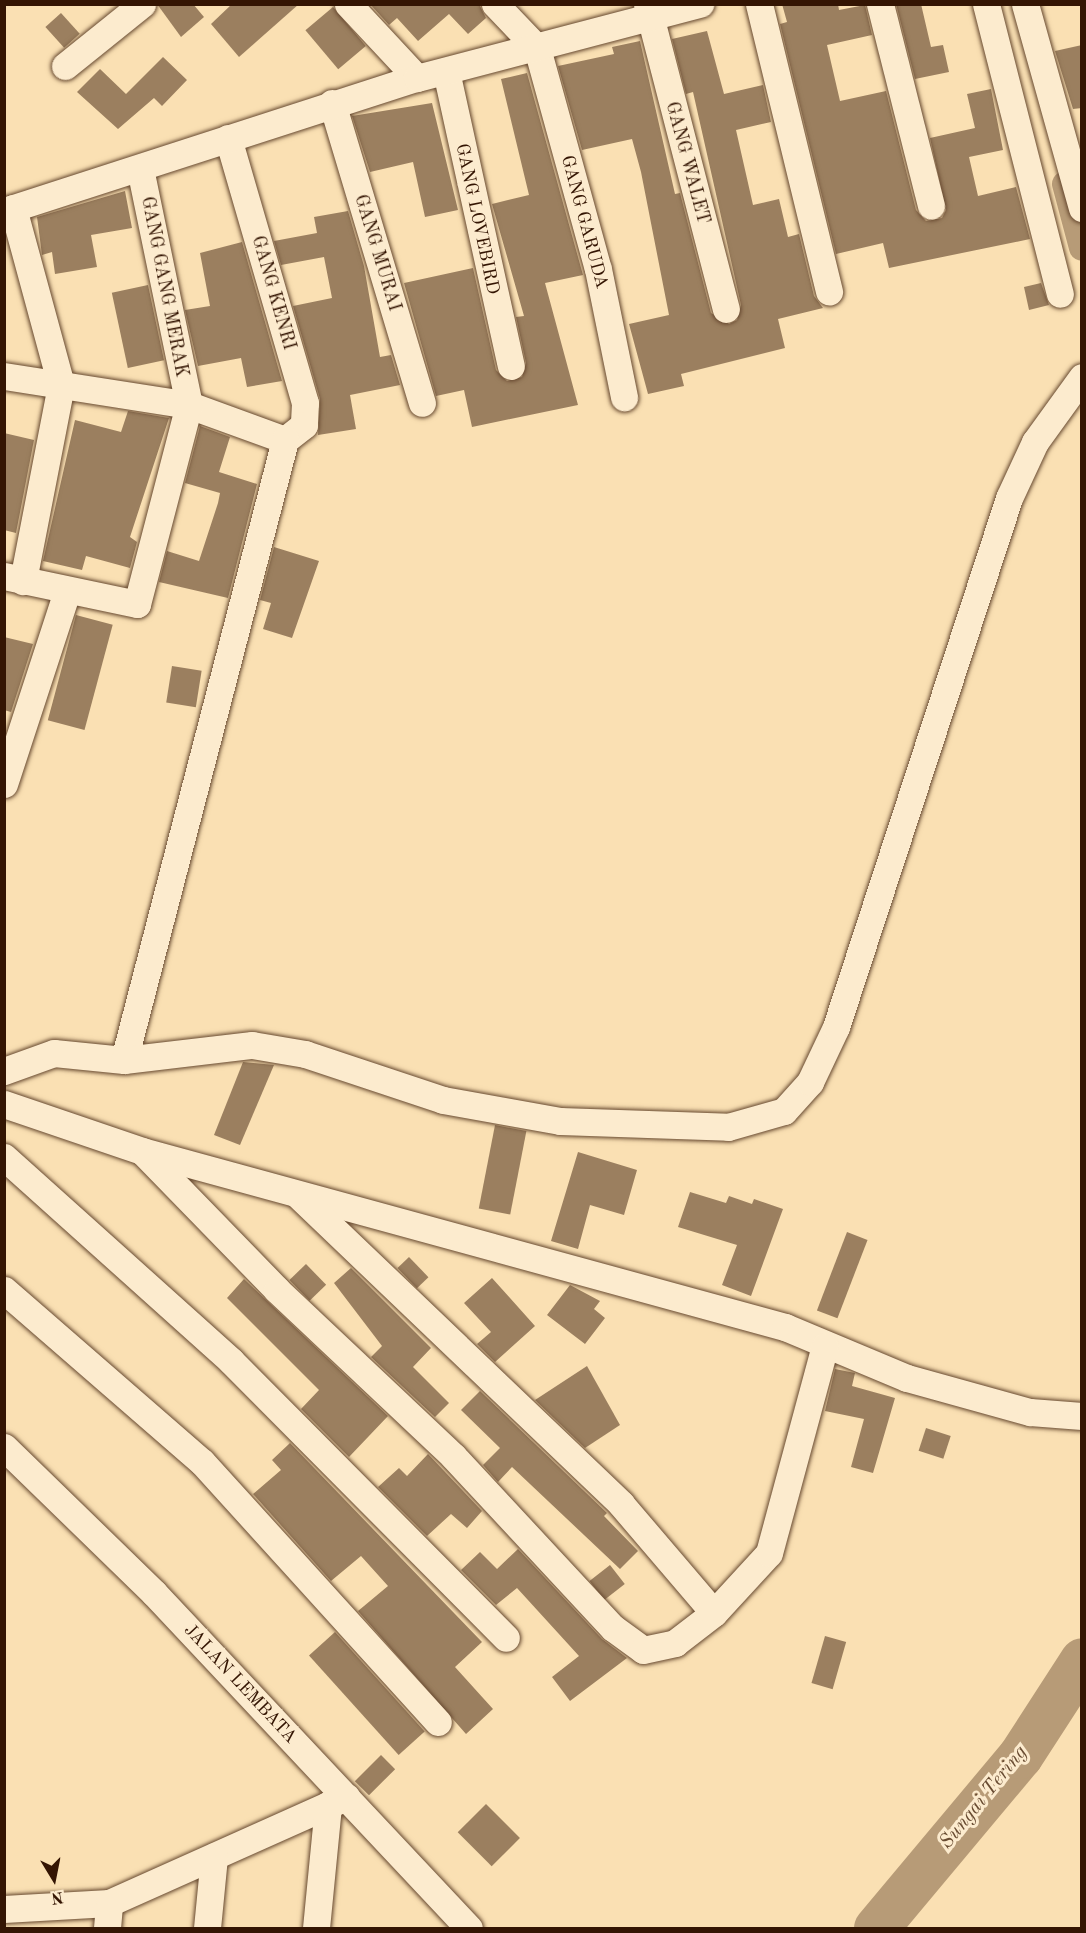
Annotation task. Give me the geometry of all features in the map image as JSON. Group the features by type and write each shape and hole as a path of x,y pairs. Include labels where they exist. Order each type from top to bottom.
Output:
{"street":[{"path":"65,66 142,4"},
{"path":"348,4 417,78"},
{"path":"495,4 537,48"},
{"path":"189,405 137,604 14,579 62,385 9,210 140,169 332,103 417,78 537,48 648,11 700,4"},
{"path":"759,4 829,292"},
{"path":"880,4 931,206"},
{"path":"986,4 1060,294"},
{"path":"1025,4 1082,208"},
{"name":"GANG WALET","path":"648,11 726,309"},
{"name":"GANG GARUDA","path":"537,48 598,269 624,397"},
{"name":"GANG LOVEBIRD","path":"446,71 511,366"},
{"name":"GANG MURAI","path":"332,103 422,403"},
{"name":"GANG KENRI","path":"228,138 305,403 304,425 285,440"},
{"name":"GANG GANG MERAK","path":"140,169 189,405"},
{"path":"4,376 189,405 285,440 124,1060"},
{"path":"4,1071 54,1053 124,1060 252,1045 305,1054 443,1100 560,1121 728,1127 784,1111 810,1082 836,1027 1009,498 1035,442 1082,377"},
{"path":"4,784 67,591"},
{"path":"4,1104 142,1151 774,1324 907,1378 1030,1412 1082,1416"},
{"path":"142,1151 277,1290 453,1456 613,1628 643,1650 675,1642 714,1613 769,1553 825,1346"},
{"path":"4,1156 231,1360 506,1638"},
{"path":"297,1194 621,1504 714,1613"},
{"path":"4,1290 202,1462 438,1722"},
{"name":"JALAN LEMBATA","path":"4,1447 154,1593 337,1801 469,1929"},
{"path":"4,1909 108,1916 214,1856 337,1801"},
{"path":"316,1929 337,1801"},
{"path":"207,1929 214,1856"}],"building":[{"path":"157,4 193,4 204,17 181,37"},
{"path":"232,4 299,4 239,57 211,24"},
{"path":"370,4 479,4 486,18 468,34 449,14 418,41 397,18 389,25"},
{"path":"782,4 838,4 839,10 865,5 872,35 827,45 840,101 886,91 916,210 926,221 942,218 946,210 930,138 975,128 967,94 991,89 1003,150 969,157 978,196 1016,187 1030,239 889,268 883,243 836,254 780,24 787,22"},
{"path":"896,4 921,4 931,47 943,45 949,72 915,79"},
{"path":"333,7 366,46 338,69 305,30"},
{"path":"61,13 80,34 64,48 45,27"},
{"path":"707,31 724,94 763,85 771,122 736,130 753,205 779,199 788,237 799,234 814,296 823,308 778,319 785,348 681,374 684,386 648,394 629,324 669,315 641,172 632,139 582,150 558,66 614,54 612,47 640,41 675,194 680,193 711,313 729,324 737,320 741,305 693,92 686,94 672,39"},
{"path":"1082,45 1082,108 1073,109 1055,51"},
{"path":"163,57 187,80 162,106 154,98 118,129 77,92 100,69 126,94"},
{"path":"527,73 583,275 545,283 578,405 472,427 464,390 436,396 404,283 473,268 496,370 507,381 522,377 526,363 516,317 524,316 492,204 529,195 501,79"},
{"path":"432,103 458,210 425,217 413,162 370,172 352,116"},
{"path":"125,191 132,228 91,235 97,267 55,274 52,252 42,255 37,217"},
{"path":"348,211 364,266 380,357 391,355 400,385 350,395 356,429 318,435 320,399 293,306 332,298 324,257 281,265 274,241 317,233 314,217"},
{"path":"242,242 282,381 247,387 241,358 198,366 185,310 210,306 200,253"},
{"path":"1041,283 1049,305 1029,310 1024,287"},
{"path":"148,285 164,360 128,368 112,293"},
{"path":"128,411 169,418 130,537 137,542 130,568 86,556 82,570 43,561 75,420 121,432"},
{"path":"200,426 230,437 219,472 257,484 228,598 159,582 167,551 199,561 218,503 220,493 185,483"},
{"path":"4,433 34,440 16,533 4,530"},
{"path":"274,547 319,561 292,638 263,629 271,603 260,600"},
{"path":"76,615 113,625 84,730 48,720"},
{"path":"4,637 33,644 11,712 4,710"},
{"path":"172,666 202,671 196,707 166,703"},
{"path":"243,1062 274,1065 240,1145 214,1135"},
{"path":"495,1125 526,1131 510,1215 479,1208"},
{"path":"578,1152 637,1170 624,1215 590,1205 578,1249 551,1241"},
{"path":"690,1192 726,1203 729,1196 752,1204 754,1199 783,1209 751,1296 722,1285 737,1245 678,1227"},
{"path":"847,1232 868,1240 837,1318 817,1310"},
{"path":"409,1257 428,1277 417,1288 397,1268"},
{"path":"306,1264 326,1285 310,1301 289,1280"},
{"path":"351,1268 431,1348 413,1367 449,1403 435,1417 371,1357 382,1346 334,1283"},
{"path":"492,1278 535,1326 495,1362 477,1344 491,1332 464,1303"},
{"path":"244,1279 388,1416 349,1457 301,1409 319,1390 227,1298"},
{"path":"570,1285 600,1301 594,1309 605,1318 585,1344 547,1315"},
{"path":"587,1366 620,1425 585,1448 535,1400"},
{"path":"835,1369 855,1373 852,1386 895,1398 873,1473 851,1467 864,1419 825,1411"},
{"path":"480,1391 607,1513 604,1516 638,1551 620,1569 512,1467 498,1482 483,1465 500,1448 461,1410"},
{"path":"926,1428 951,1436 943,1459 919,1451"},
{"path":"290,1443 482,1642 455,1667 493,1709 466,1734 358,1611 388,1586 361,1556 331,1581 253,1494 281,1470 272,1460"},
{"path":"428,1454 482,1511 467,1528 451,1514 427,1536 378,1487 399,1468 407,1476"},
{"path":"518,1549 602,1639 627,1658 570,1701 552,1677 579,1656 517,1588 496,1605 461,1570 480,1552 497,1569"},
{"path":"610,1565 625,1584 604,1600 590,1581"},
{"path":"335,1632 425,1732 399,1755 309,1655"},
{"path":"825,1636 846,1642 833,1689 811,1683"},
{"path":"381,1755 395,1769 369,1795 355,1781"},
{"path":"486,1804 520,1838 492,1866 458,1832"}],"waterway":[{"path":"1065,184 1082,248"},
{"name":"Sungai Tering","path":"876,1928 1020,1756 1082,1660"}]}
